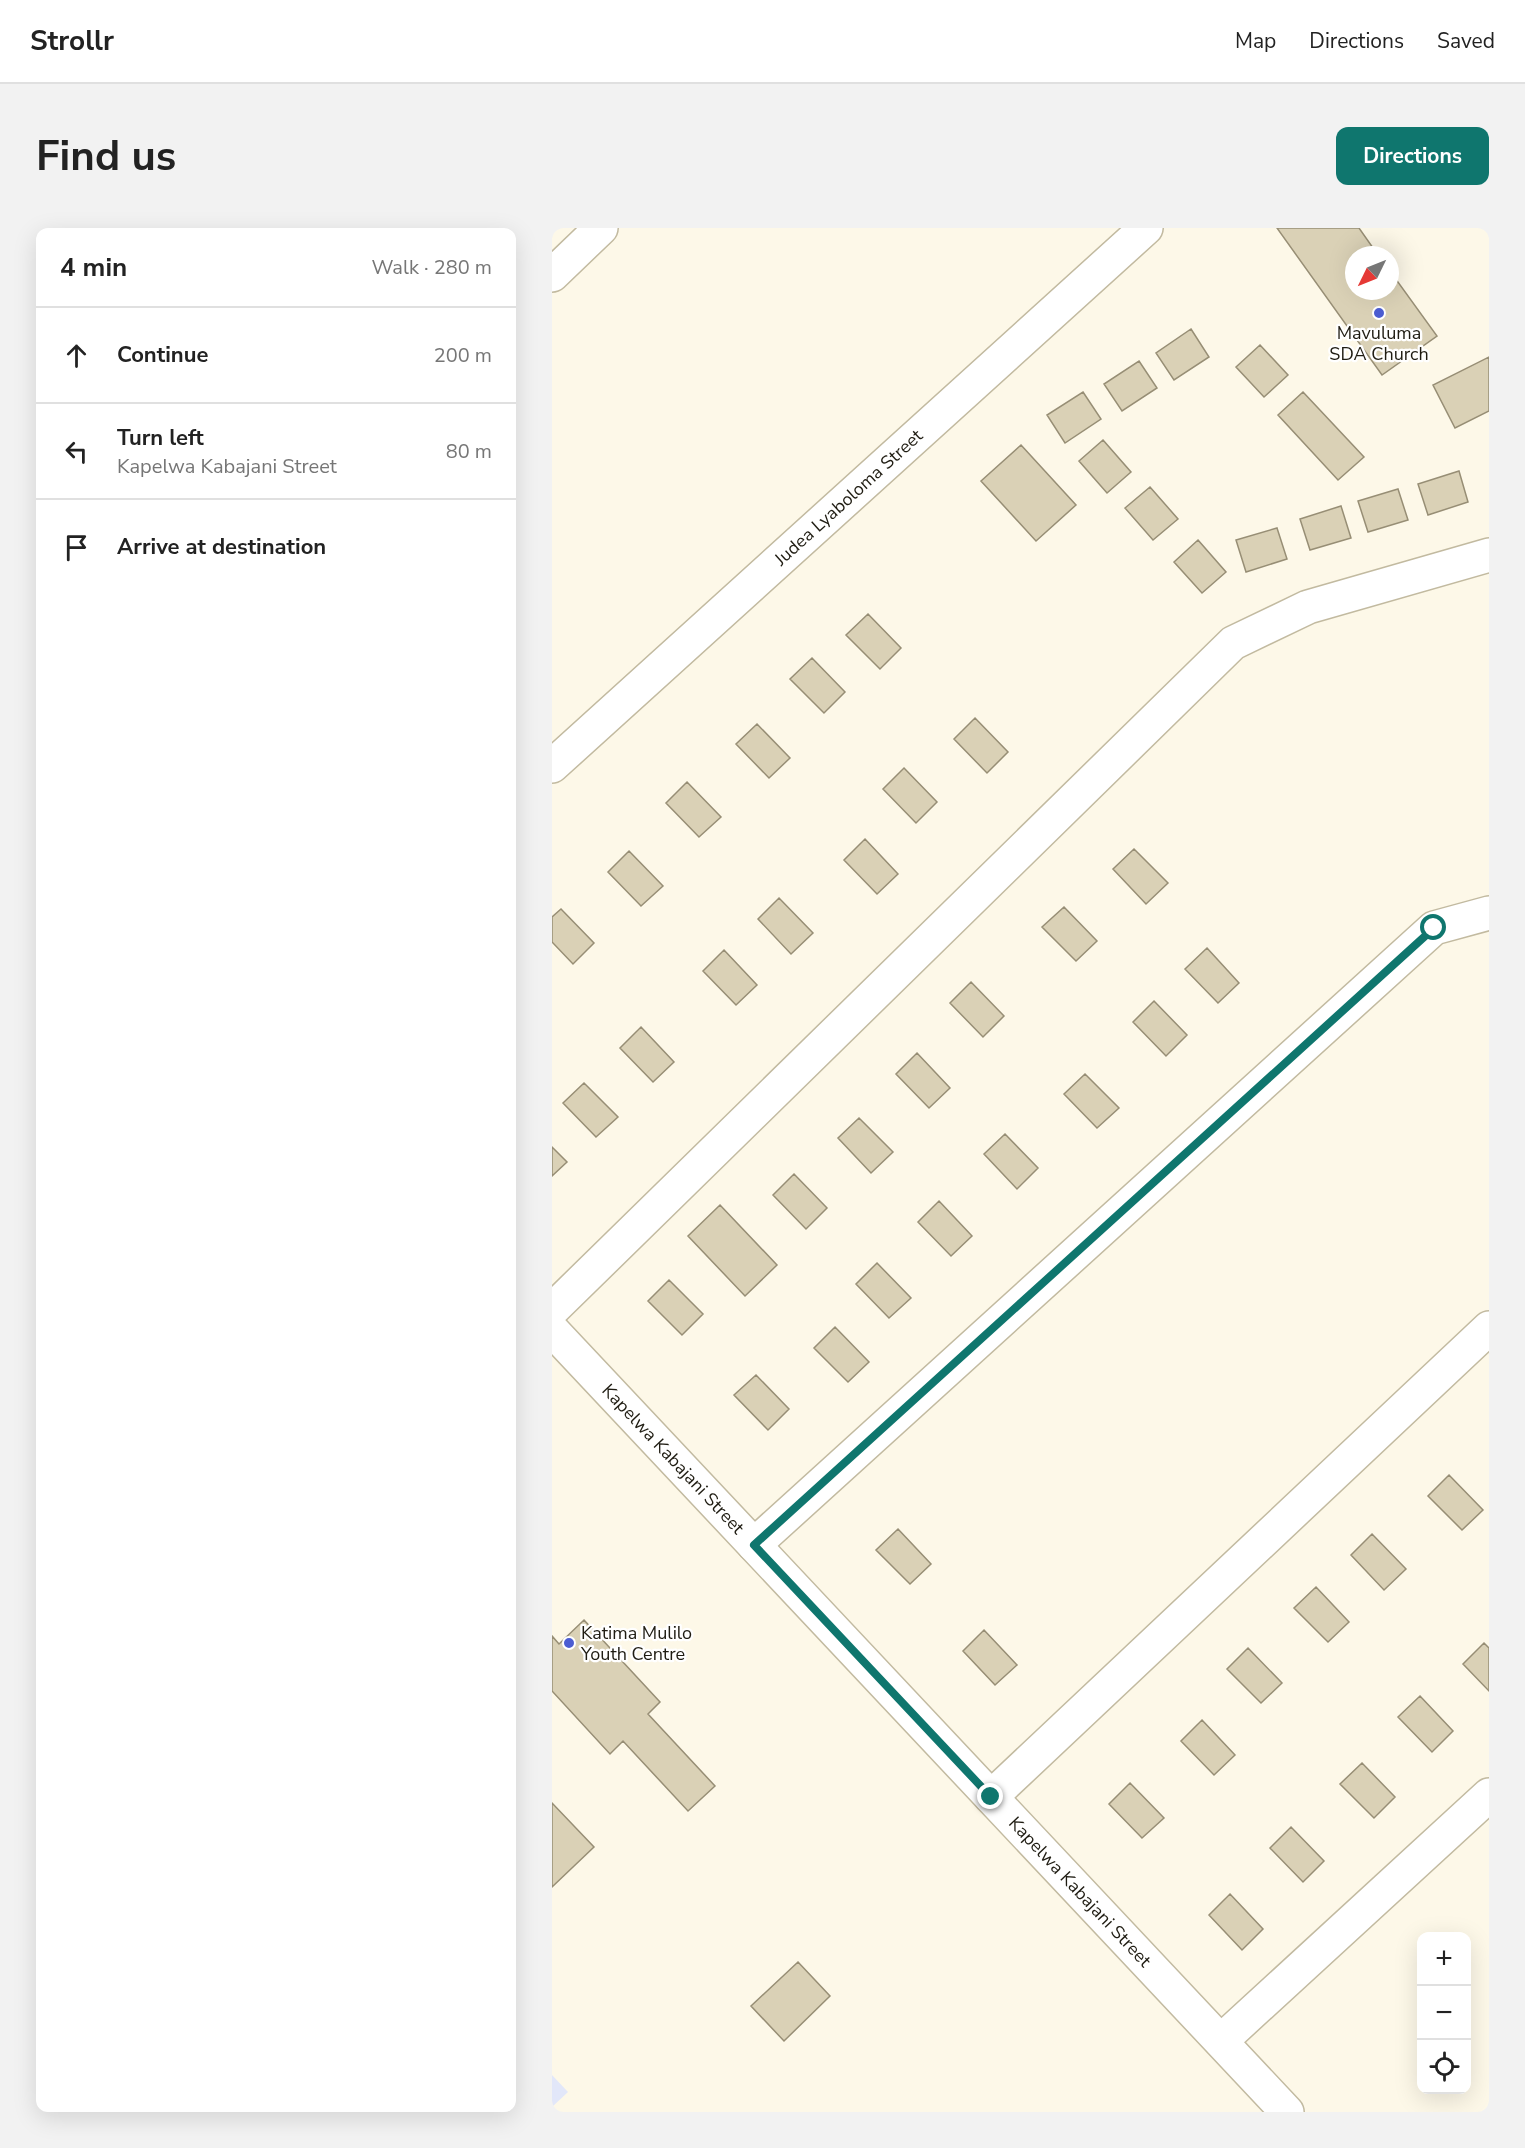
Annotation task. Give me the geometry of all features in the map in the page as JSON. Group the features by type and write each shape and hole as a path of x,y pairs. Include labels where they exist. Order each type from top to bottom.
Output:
{"street":[{"path":"552,275 602,228"},
{"name":"Judea Lyaboloma Street","path":"552,765 1146,228"},
{"path":"552,1310 1233,643 1308,607 1489,555"},
{"path":"754,1545 1434,928 1489,913"},
{"path":"991,1797 1489,1328"},
{"name":"Kapelwa Kabajani Street","path":"552,1330 1287,2112"},
{"path":"1221,2041 1489,1795"}],"shaded area":[{"path":"552,2075 568,2092 552,2107"}],"building":[{"name":"Mavuluma SDA Church","path":"1277,228 1359,228 1372,246 1345,246 1345,300 1399,300 1399,283 1437,336 1382,375"},
{"path":"1191,329 1209,357 1174,380 1156,353"},
{"path":"1260,345 1288,375 1264,397 1236,367"},
{"path":"1489,357 1489,411 1455,428 1433,385"},
{"path":"1139,361 1157,388 1122,411 1104,384"},
{"path":"1083,392 1101,419 1065,443 1047,415"},
{"path":"1303,392 1364,457 1338,480 1278,415"},
{"path":"1103,440 1131,472 1107,493 1079,461"},
{"path":"1021,445 1076,505 1036,541 981,481"},
{"path":"1459,471 1468,502 1428,515 1418,484"},
{"path":"1150,487 1178,519 1153,540 1125,508"},
{"path":"1398,489 1408,520 1368,532 1358,501"},
{"path":"1341,506 1351,538 1310,550 1300,519"},
{"path":"1277,528 1287,559 1246,572 1236,540"},
{"path":"1198,540 1226,572 1202,593 1174,562"},
{"path":"868,614 901,648 880,669 846,635"},
{"path":"812,658 845,692 824,713 790,679"},
{"path":"975,718 1008,752 987,773 954,739"},
{"path":"757,724 790,758 769,778 736,744"},
{"path":"904,768 937,802 916,823 883,789"},
{"path":"687,782 721,817 699,837 666,803"},
{"path":"865,839 898,874 877,894 844,860"},
{"path":"1134,849 1168,883 1146,904 1113,869"},
{"path":"629,851 663,886 641,906 608,872"},
{"path":"779,898 813,933 791,954 758,919"},
{"path":"1064,907 1097,941 1076,961 1042,927"},
{"path":"561,909 594,943 573,964 552,942 552,917"},
{"path":"1207,948 1239,983 1218,1003 1185,969"},
{"path":"724,950 757,985 736,1005 703,971"},
{"path":"971,982 1004,1016 983,1037 950,1003"},
{"path":"1154,1001 1187,1035 1166,1056 1133,1022"},
{"path":"641,1027 674,1062 653,1082 620,1048"},
{"path":"917,1053 950,1088 929,1108 896,1074"},
{"path":"1085,1074 1119,1108 1097,1128 1064,1094"},
{"path":"584,1083 618,1117 596,1137 563,1103"},
{"path":"859,1118 893,1152 871,1173 838,1138"},
{"path":"1005,1134 1038,1168 1017,1189 984,1154"},
{"path":"552,1147 567,1162 552,1176"},
{"path":"794,1174 827,1208 806,1229 773,1195"},
{"path":"939,1201 972,1236 951,1256 918,1222"},
{"path":"720,1205 777,1265 745,1296 688,1236"},
{"path":"877,1263 911,1298 889,1318 856,1284"},
{"path":"669,1280 703,1314 682,1335 648,1301"},
{"path":"835,1327 869,1362 848,1382 814,1348"},
{"path":"756,1375 789,1409 768,1430 734,1395"},
{"path":"1449,1475 1483,1510 1462,1530 1428,1496"},
{"path":"898,1529 931,1564 910,1584 876,1550"},
{"path":"1372,1534 1406,1569 1384,1590 1351,1555"},
{"path":"1316,1587 1349,1622 1328,1642 1294,1608"},
{"path":"584,1620 660,1702 648,1714 715,1786 688,1811 623,1741 610,1754 552,1691 552,1636 559,1644"},
{"path":"984,1630 1017,1665 995,1685 963,1651"},
{"path":"1484,1643 1489,1648 1489,1691 1463,1664"},
{"path":"1248,1648 1282,1683 1261,1703 1227,1669"},
{"path":"1420,1696 1453,1731 1432,1752 1398,1717"},
{"path":"1202,1720 1235,1755 1214,1775 1181,1741"},
{"path":"1362,1763 1395,1797 1374,1818 1340,1784"},
{"path":"1130,1783 1164,1818 1142,1838 1109,1804"},
{"path":"552,1803 594,1847 552,1887"},
{"path":"1291,1827 1324,1861 1303,1882 1270,1848"},
{"path":"1230,1894 1263,1929 1242,1950 1209,1915"},
{"path":"798,1962 830,1996 784,2041 751,2006"}],"place":[{"name":"Mavuluma SDA Church","path":"1379,313"},
{"name":"Katima Mulilo Youth Centre","path":"569,1643"}],"route":[{"path":"991,1797 754,1545 1434,928"}]}
